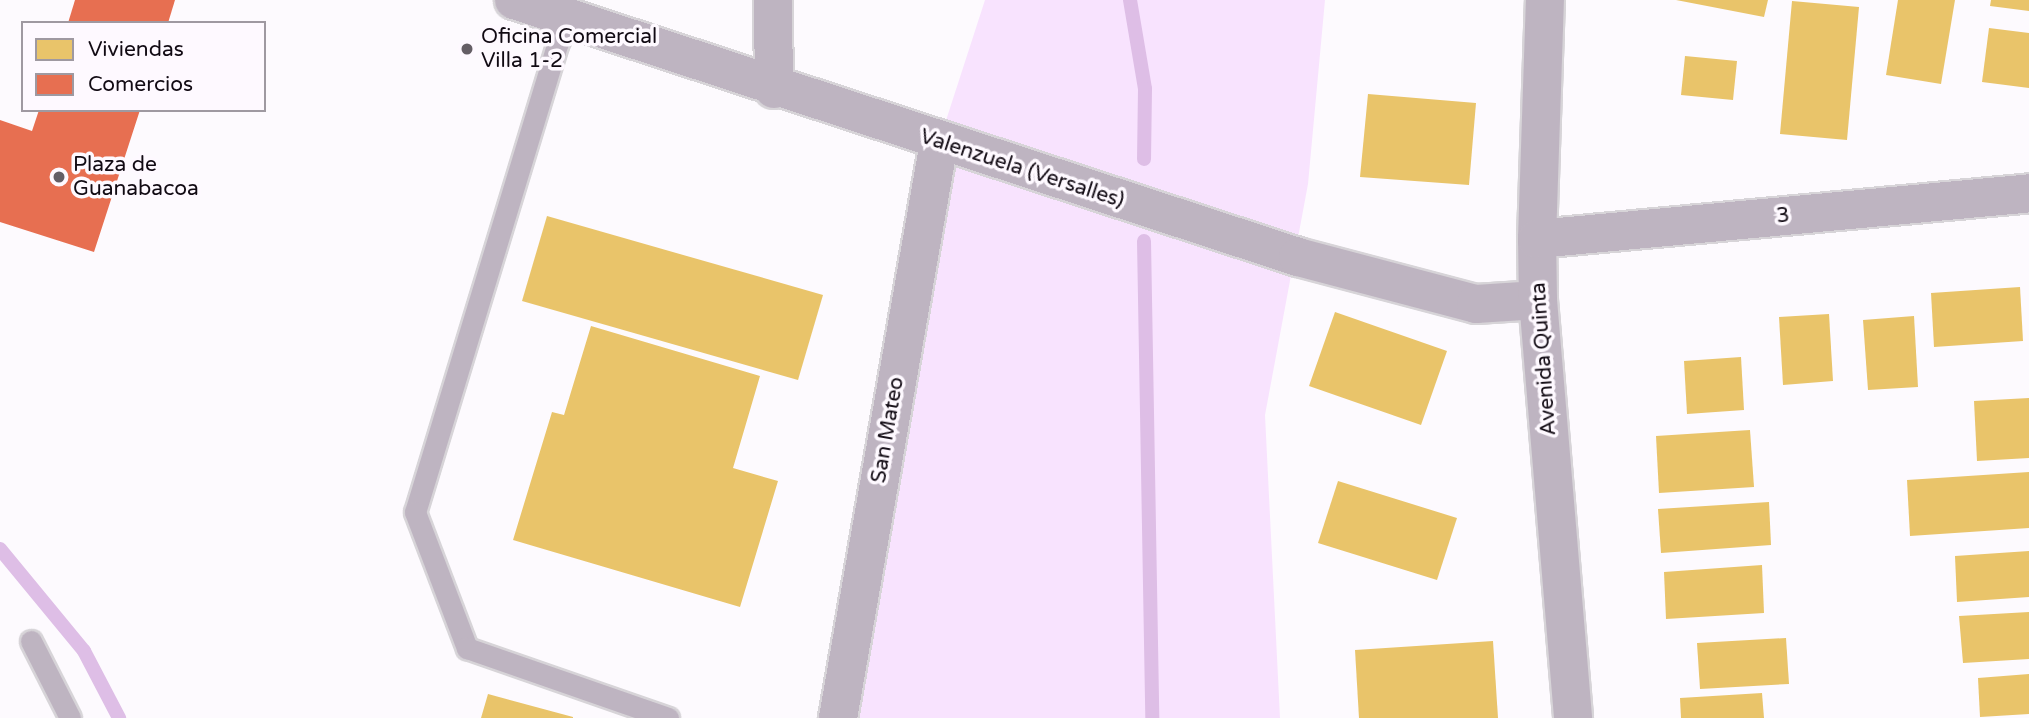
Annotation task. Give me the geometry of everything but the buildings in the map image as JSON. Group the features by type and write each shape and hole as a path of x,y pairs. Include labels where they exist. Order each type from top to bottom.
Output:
{"street":[{"name":"Valenzuela (Versalles)","path":"514,0 774,89 1298,257 1476,304 1538,300"},
{"path":"773,0 774,89"},
{"name":"Avenida Quinta","path":"1545,0 1537,239 1538,300 1573,718"},
{"name":"San Mateo","path":"838,718 939,142"},
{"name":"3","path":"1537,239 2029,193"}],"lane":[{"path":"569,19 557,45 415,512 467,648 668,718"},
{"path":"32,642 70,718"}],"shaded area":[{"path":"985,0 1325,0 1308,184 1265,415 1280,718 838,718 939,142"}],"waterway":[{"path":"1130,0 1145,89 1144,159"},
{"path":"1144,241 1152,718"},
{"path":"0,549 84,651 119,718"}],"place":[{"name":"Oficina Comercial Villa 1-2","path":"467,49"},
{"name":"Plaza de Guanabacoa","path":"59,177"}]}
